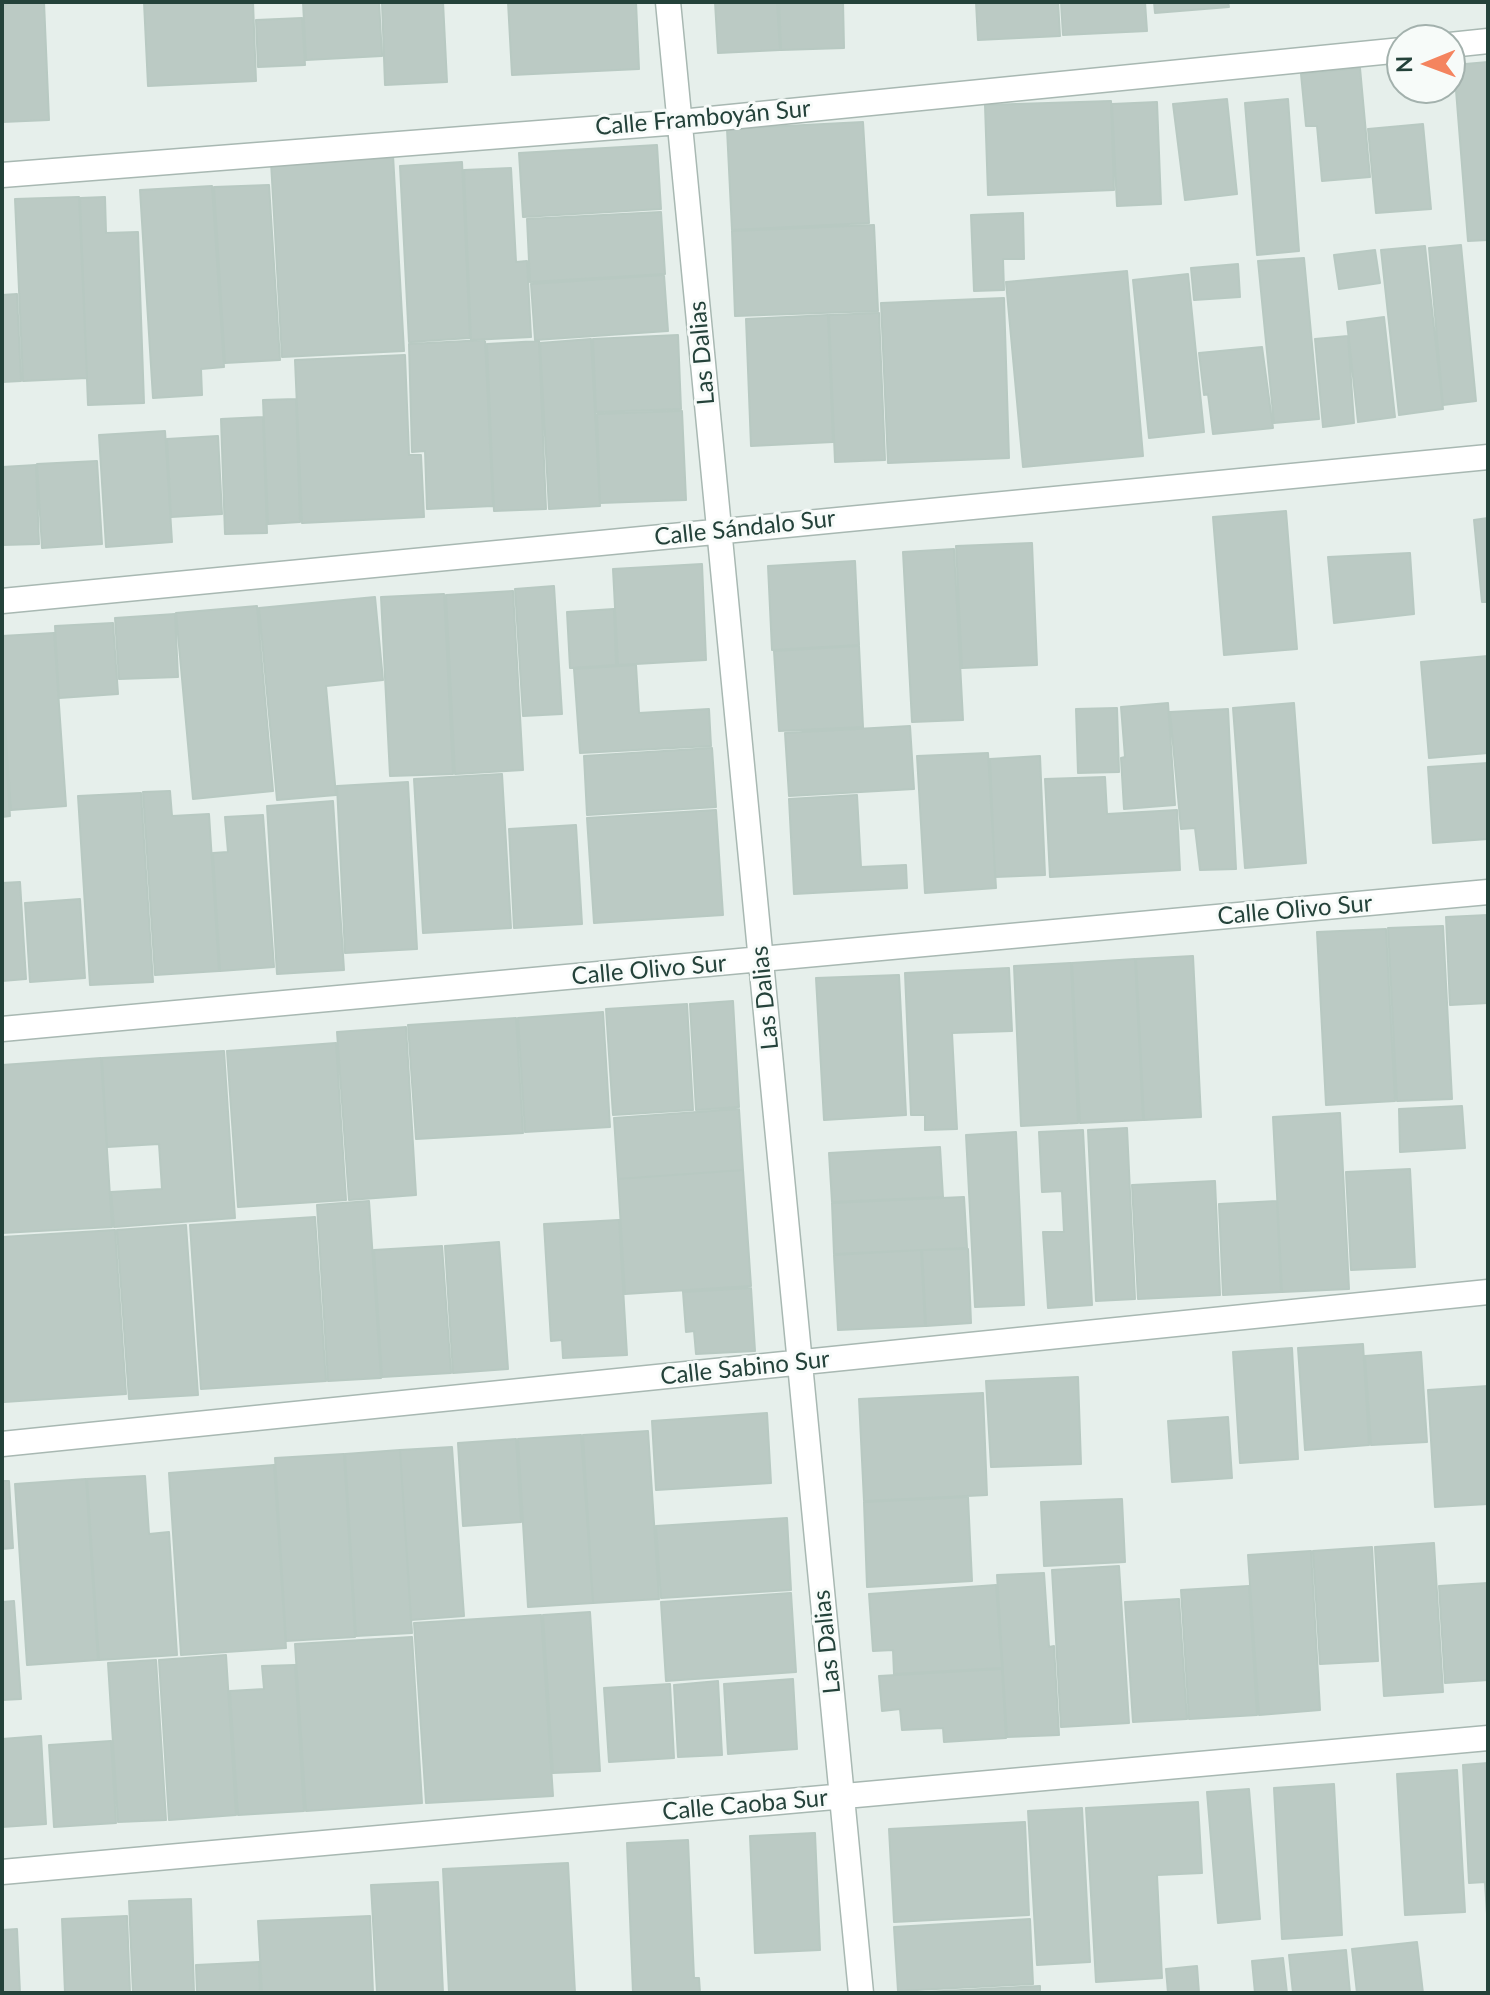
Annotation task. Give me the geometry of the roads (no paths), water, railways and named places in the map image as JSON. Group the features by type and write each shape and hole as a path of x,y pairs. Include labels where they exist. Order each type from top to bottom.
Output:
{"street":[{"name":"Las Dalias","path":"668,2 861,1993"},
{"path":"1466,43 1488,41"},
{"name":"Calle Framboyán Sur","path":"2,175 680,122 1386,52"},
{"name":"Calle Sándalo Sur","path":"2,601 1488,457"},
{"name":"Calle Olivo Sur","path":"2,1029 1488,892"},
{"name":"Calle Sabino Sur","path":"2,1444 1488,1292"},
{"name":"Calle Caoba Sur","path":"2,1872 1488,1738"}]}
